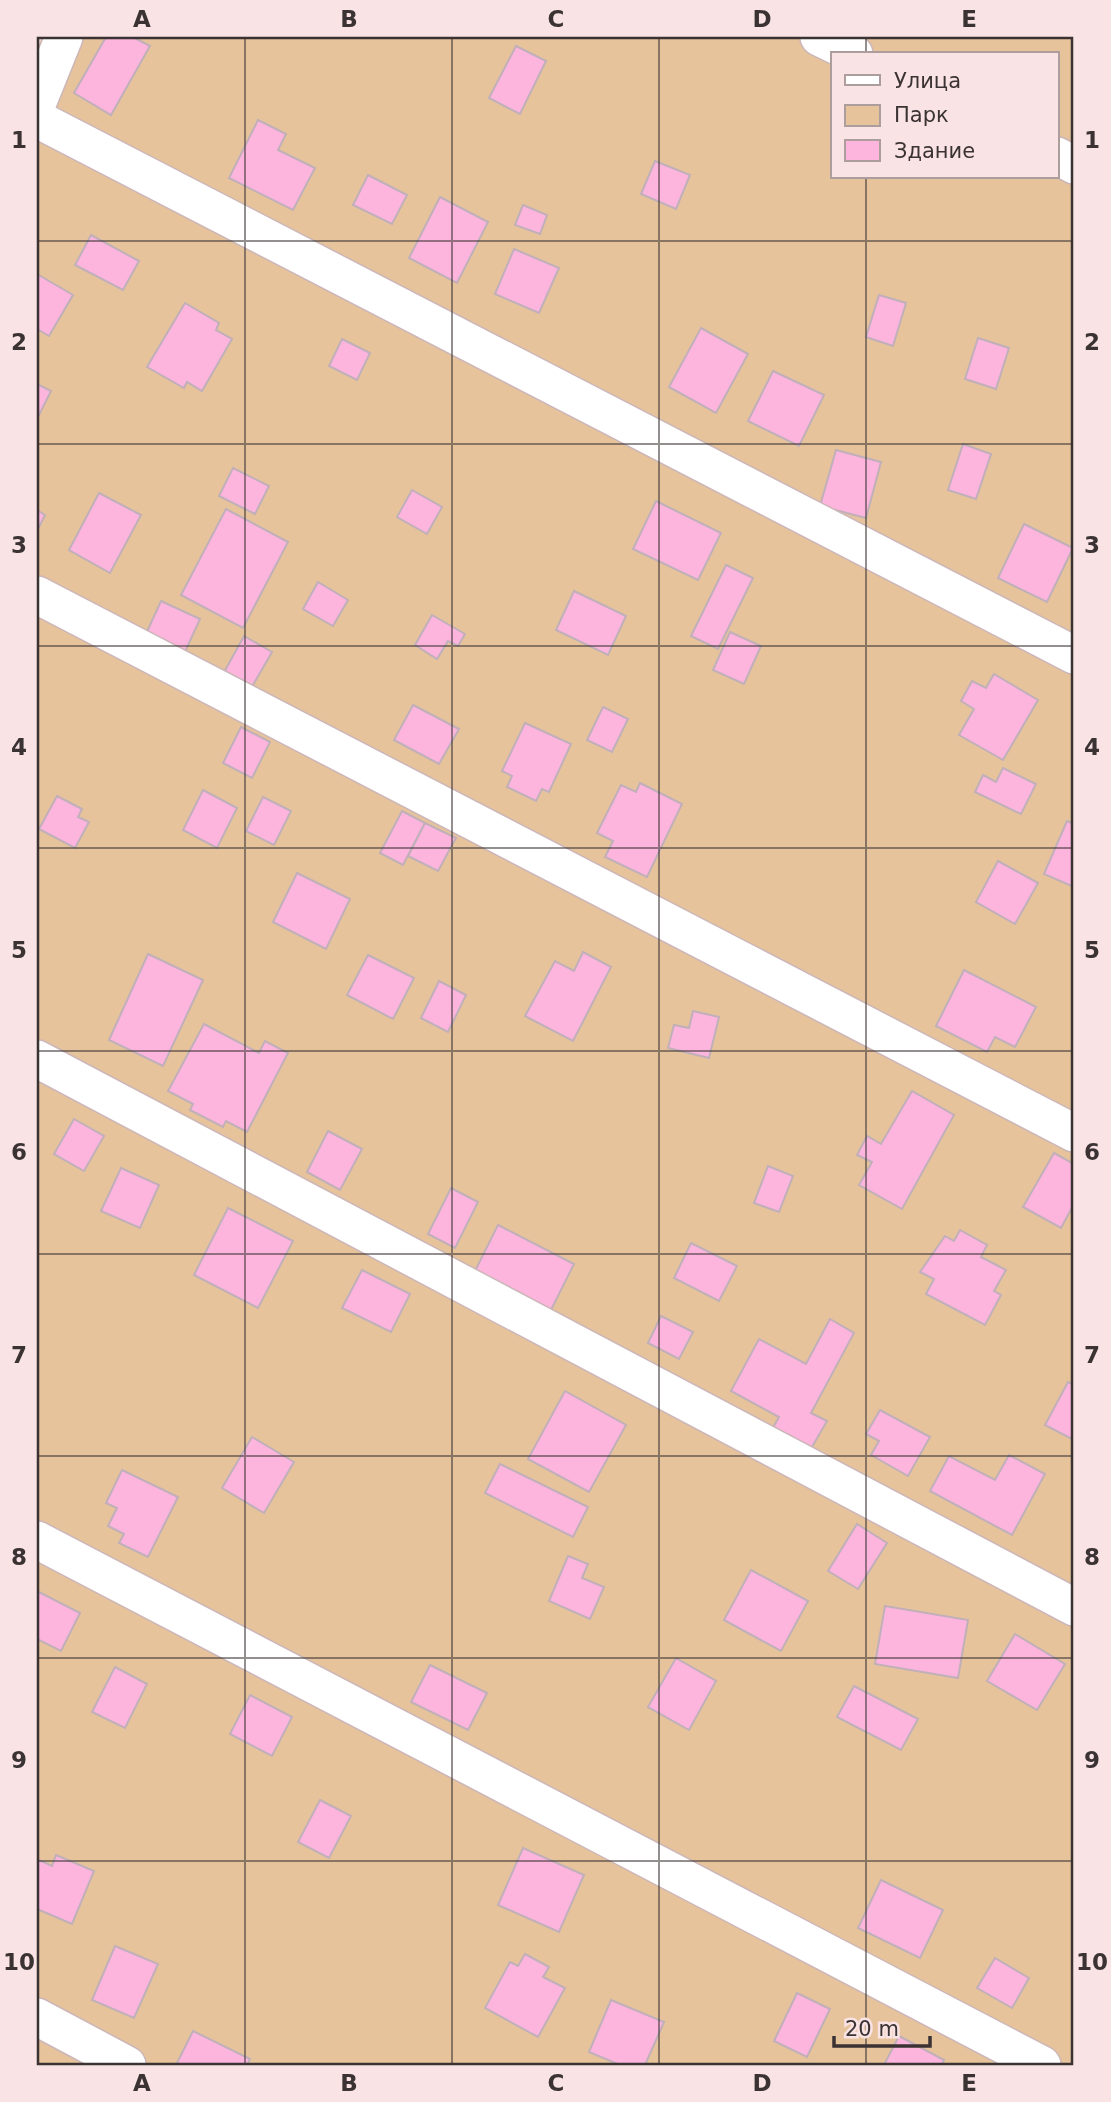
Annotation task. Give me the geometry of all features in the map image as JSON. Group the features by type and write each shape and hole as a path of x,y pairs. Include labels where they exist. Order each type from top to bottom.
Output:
{"street":[{"path":"37,104 64,37"},
{"path":"819,37 850,52"},
{"path":"37,119 1074,655"},
{"path":"1058,157 1074,165"},
{"path":"37,594 1074,1132"},
{"path":"37,1059 1074,1607"},
{"path":"37,1540 1042,2065"},
{"path":"37,2017 127,2065"}],"green space":[{"path":"42,37 1074,37 1074,2065 37,2065 37,49"}],"building":[{"path":"106,37 133,37 150,46 111,115 74,93"},
{"path":"516,46 546,61 520,114 489,98"},
{"path":"258,120 286,134 278,150 315,168 293,210 229,178"},
{"path":"655,161 690,175 676,209 641,194"},
{"path":"368,175 407,195 392,224 353,205"},
{"path":"440,197 488,222 457,283 409,258"},
{"path":"523,205 547,215 540,234 515,225"},
{"path":"91,235 139,261 123,290 75,265"},
{"path":"514,249 559,268 539,313 495,294"},
{"path":"37,274 73,295 49,336 37,329"},
{"path":"879,295 906,303 893,346 866,337"},
{"path":"185,303 219,323 216,330 232,339 202,391 187,382 184,388 147,367"},
{"path":"701,328 748,354 716,413 669,387"},
{"path":"978,338 1009,348 996,389 965,379"},
{"path":"342,339 370,353 357,380 329,366"},
{"path":"773,371 824,395 799,446 748,421"},
{"path":"37,384 51,391 37,419"},
{"path":"963,444 991,454 976,499 948,490"},
{"path":"836,450 881,462 866,518 820,506"},
{"path":"233,468 269,486 255,514 219,496"},
{"path":"412,490 442,507 427,534 397,517"},
{"path":"99,493 141,515 110,573 69,550"},
{"path":"656,501 721,533 698,580 633,549"},
{"path":"226,509 288,542 243,628 181,595"},
{"path":"37,510 45,515 37,531"},
{"path":"1024,524 1073,548 1047,602 998,578"},
{"path":"726,565 753,578 718,649 691,636"},
{"path":"318,582 348,600 333,626 303,609"},
{"path":"574,591 626,616 608,655 556,630"},
{"path":"161,601 200,619 184,654 145,636"},
{"path":"432,615 465,634 458,646 448,641 437,659 415,645"},
{"path":"730,632 761,646 744,684 713,670"},
{"path":"244,636 272,652 249,692 222,676"},
{"path":"994,674 1038,700 1003,760 959,735 974,709 961,701 972,681 986,688"},
{"path":"413,705 459,729 439,764 394,740"},
{"path":"603,707 628,719 612,752 587,740"},
{"path":"525,723 571,744 549,792 542,789 536,801 507,787 512,776 502,771"},
{"path":"241,727 270,742 252,778 223,763"},
{"path":"1003,768 1036,784 1021,814 975,792 983,775 996,782"},
{"path":"640,783 682,804 647,877 605,857 613,841 597,833 621,785 636,792"},
{"path":"203,790 237,808 217,848 183,830"},
{"path":"57,796 82,809 78,817 89,822 75,848 39,829"},
{"path":"263,797 291,811 274,845 246,831"},
{"path":"402,811 425,823 403,865 380,853"},
{"path":"1067,821 1074,824 1074,887 1044,874"},
{"path":"425,823 456,838 438,871 408,856"},
{"path":"998,861 1038,883 1015,924 976,902"},
{"path":"297,873 350,899 326,949 273,922"},
{"path":"583,952 611,967 573,1041 525,1016 555,961 574,971"},
{"path":"148,954 203,980 163,1066 109,1040"},
{"path":"368,955 414,978 393,1019 347,995"},
{"path":"964,970 1036,1007 1015,1047 995,1037 987,1052 936,1026"},
{"path":"439,981 466,995 448,1032 421,1018"},
{"path":"693,1011 719,1017 709,1058 668,1048 674,1025 689,1028"},
{"path":"204,1024 259,1053 265,1041 288,1053 247,1132 226,1121 223,1127 190,1110 193,1104 168,1091"},
{"path":"912,1091 954,1115 902,1209 859,1185 872,1162 857,1155 867,1136 881,1144"},
{"path":"74,1119 104,1136 84,1171 54,1154"},
{"path":"328,1131 362,1149 340,1190 307,1172"},
{"path":"1054,1153 1074,1164 1074,1204 1061,1228 1023,1207"},
{"path":"768,1166 793,1176 779,1212 754,1203"},
{"path":"121,1168 159,1185 140,1228 101,1211"},
{"path":"451,1188 478,1202 455,1248 428,1234"},
{"path":"228,1208 293,1241 258,1308 194,1275"},
{"path":"498,1225 574,1264 549,1314 473,1275"},
{"path":"960,1230 987,1245 981,1257 1006,1270 994,1291 1001,1295 985,1325 926,1294 934,1279 920,1272 945,1236 954,1241"},
{"path":"691,1243 737,1266 719,1301 674,1278"},
{"path":"362,1270 410,1294 391,1332 342,1308"},
{"path":"661,1316 693,1332 679,1359 648,1343"},
{"path":"830,1319 854,1333 811,1413 827,1421 808,1454 770,1433 779,1417 731,1391 759,1339 806,1364"},
{"path":"1068,1382 1074,1385 1074,1440 1045,1425"},
{"path":"565,1391 626,1425 589,1492 528,1459"},
{"path":"880,1410 930,1437 908,1476 871,1455 879,1441 866,1434"},
{"path":"252,1437 294,1462 264,1513 222,1488"},
{"path":"1009,1455 1045,1474 1012,1535 930,1491 949,1456 995,1480"},
{"path":"500,1464 588,1507 573,1537 485,1493"},
{"path":"122,1470 178,1497 148,1557 119,1543 124,1534 108,1526 117,1508 106,1503"},
{"path":"857,1524 887,1543 858,1589 828,1571"},
{"path":"568,1556 588,1564 582,1578 604,1587 590,1619 549,1601"},
{"path":"751,1570 808,1601 781,1651 724,1620"},
{"path":"37,1591 80,1613 61,1651 37,1639"},
{"path":"885,1606 968,1620 958,1678 875,1664"},
{"path":"1015,1634 1065,1664 1037,1710 987,1681"},
{"path":"676,1658 716,1681 689,1730 648,1707"},
{"path":"430,1665 487,1693 468,1730 411,1702"},
{"path":"115,1667 147,1684 125,1728 92,1712"},
{"path":"854,1686 918,1719 901,1750 837,1717"},
{"path":"250,1695 292,1717 272,1756 230,1734"},
{"path":"320,1800 351,1816 329,1858 298,1842"},
{"path":"523,1848 584,1875 559,1932 498,1905"},
{"path":"56,1855 94,1871 72,1924 37,1909 37,1859 52,1866"},
{"path":"881,1880 943,1910 920,1958 858,1928"},
{"path":"115,1946 158,1964 134,2018 92,2000"},
{"path":"525,1954 549,1967 543,1977 565,1988 538,2037 485,2008 510,1962 518,1966"},
{"path":"995,1958 1029,1978 1012,2008 977,1988"},
{"path":"797,1993 830,2009 807,2057 774,2041"},
{"path":"611,2000 664,2022 645,2065 620,2065 589,2052"},
{"path":"193,2031 250,2059 247,2065 176,2065"},
{"path":"899,2036 944,2060 942,2065 884,2065"}]}
